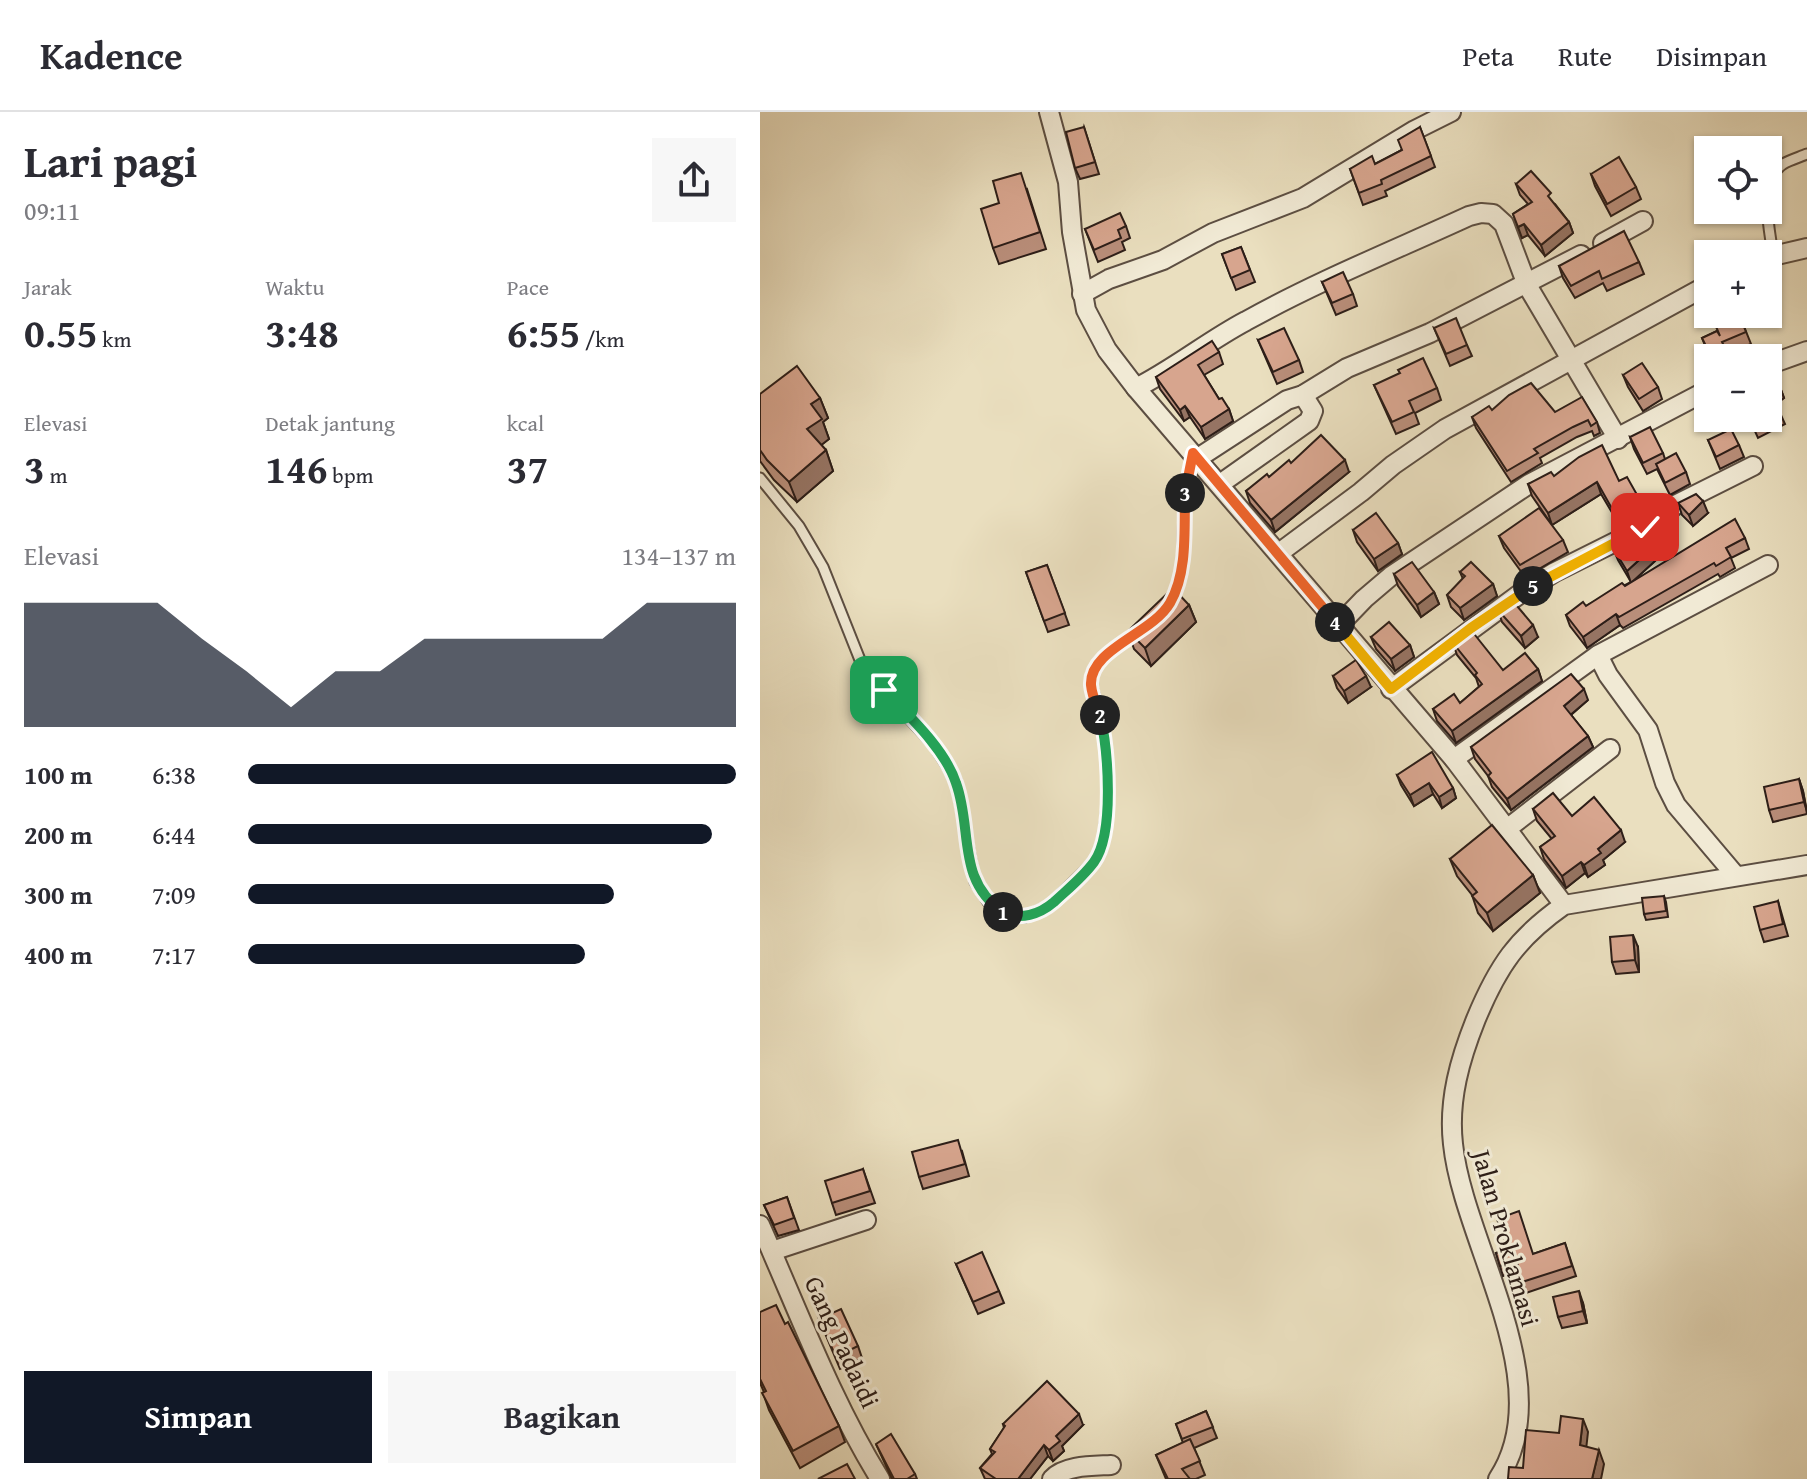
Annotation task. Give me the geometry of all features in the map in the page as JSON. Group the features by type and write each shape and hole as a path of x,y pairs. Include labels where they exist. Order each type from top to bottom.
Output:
{"street":[{"path":"1049,112 1068,182 1082,294 1086,310 1107,350 1391,689 1454,759 1564,905"},
{"path":"1082,294 1109,279 1163,260 1213,233 1303,198 1415,130 1451,112"},
{"path":"1136,388 1245,321 1314,286 1481,213 1493,214 1504,224 1527,285 1618,439"},
{"path":"1195,456 1347,368 1430,333 1527,285 1643,221"},
{"path":"1782,253 1807,248"},
{"path":"1279,553 1445,429 1694,293"},
{"path":"1782,360 1807,351"},
{"path":"1220,484 1309,421 1313,411 1303,395"},
{"path":"1338,626 1373,591 1529,484 1694,398"},
{"path":"1391,689 1521,593 1555,572 1645,527 1677,504 1753,466"},
{"path":"1454,759 1598,655 1768,565"},
{"path":"1598,655 1608,675 1648,730 1665,783 1676,805 1736,876"},
{"path":"1508,828 1610,749"},
{"name":"Jalan Proklamasi","path":"1498,1479 1514,1442 1520,1394 1497,1293 1471,1220 1453,1144 1454,1088 1466,1043 1484,999 1510,952 1535,925 1564,905 1807,865"},
{"path":"772,1251 866,1220"},
{"name":"Gang Padaidi","path":"760,1225 814,1347 880,1479"},
{"path":"1052,1479 1058,1473 1111,1465"}],"lane":[{"path":"1769,240 1768,189 1772,176 1783,164 1807,154"},
{"path":"1169,606 1177,590 1182,559 1185,493 1195,456"},
{"path":"760,478 799,526 823,567 864,670 933,744 956,780 975,882 988,902 1007,915 1025,917 1049,906 1096,860 1104,836 1108,795 1105,742 1091,684 1092,673 1099,661 1146,628"}],"building":[{"path":"1084,127 1095,162 1075,168 1066,132"},
{"path":"1420,127 1431,156 1381,180 1382,184 1359,193 1350,169 1372,156 1375,164 1402,150 1398,140"},
{"path":"1619,157 1636,187 1607,204 1591,174"},
{"path":"1531,171 1551,193 1548,196 1569,222 1541,245 1524,224 1518,227 1513,214 1532,202 1516,184"},
{"path":"1021,173 1040,232 993,248 981,209 999,203 993,181"},
{"path":"1120,213 1126,226 1118,230 1121,238 1094,250 1085,229"},
{"path":"1624,231 1639,262 1602,279 1599,271 1571,286 1559,266"},
{"path":"1241,247 1250,270 1231,278 1222,254"},
{"path":"1343,272 1353,294 1332,303 1322,282"},
{"path":"1456,318 1467,345 1446,354 1434,328"},
{"path":"1284,328 1299,360 1273,372 1258,340"},
{"path":"1717,328 1744,328 1746,332 1723,344 1705,344 1702,338 1717,331 1720,336"},
{"path":"1212,341 1219,352 1198,365 1219,399 1222,398 1229,409 1201,427 1185,406 1180,410 1156,377"},
{"path":"1423,358 1437,388 1409,401 1414,412 1392,422 1374,385"},
{"path":"1642,363 1658,387 1639,399 1623,375"},
{"path":"797,366 820,398 811,404 822,419 807,429 826,450 789,482 760,450 760,394"},
{"path":"1531,383 1555,412 1582,397 1597,422 1591,426 1588,420 1573,427 1534,449 1538,453 1507,471 1472,417 1489,406 1492,410 1509,395"},
{"path":"1650,427 1663,453 1643,463 1630,437"},
{"path":"1725,432 1732,432 1739,445 1716,457 1708,440"},
{"path":"1321,435 1345,460 1271,520 1246,491 1289,460 1291,463"},
{"path":"1602,445 1619,481 1627,477 1640,500 1615,514 1597,482 1548,513 1528,484 1551,472 1554,476"},
{"path":"1676,453 1686,472 1665,483 1656,464"},
{"path":"1696,494 1703,501 1689,515 1678,503"},
{"path":"1539,508 1563,540 1520,565 1499,536"},
{"path":"1376,513 1398,543 1374,559 1353,530"},
{"path":"1735,519 1745,538 1726,548 1731,557 1716,566 1714,563 1619,617 1616,614 1583,637 1566,615 1583,602 1586,606 1622,583 1625,586"},
{"path":"1640,532 1650,550 1627,571 1613,548"},
{"path":"1412,562 1434,592 1417,605 1394,574"},
{"path":"1471,562 1493,584 1460,608 1447,595 1465,576 1460,572"},
{"path":"1047,565 1065,613 1044,621 1026,572"},
{"path":"1173,588 1189,605 1145,648 1128,631"},
{"path":"1512,600 1533,625 1521,636 1498,610"},
{"path":"1389,622 1410,645 1391,659 1371,637"},
{"path":"1471,630 1503,670 1525,653 1538,669 1452,731 1433,709 1454,694 1460,703 1482,684 1453,643"},
{"path":"1356,660 1366,676 1344,691 1333,676"},
{"path":"1571,674 1584,689 1564,706 1588,736 1507,799 1488,776 1491,773 1471,747"},
{"path":"1432,752 1453,788 1439,797 1429,783 1410,795 1397,775"},
{"path":"1799,779 1804,802 1769,810 1764,787"},
{"path":"1553,793 1572,816 1594,797 1621,830 1598,849 1601,853 1584,865 1581,862 1562,876 1540,847 1555,836 1533,809"},
{"path":"1492,825 1533,875 1487,913 1472,896 1477,892 1450,859"},
{"path":"1664,896 1666,911 1644,914 1642,898"},
{"path":"1778,901 1783,924 1760,930 1754,907"},
{"path":"1633,935 1635,960 1612,962 1610,937"},
{"path":"958,1140 965,1164 919,1177 912,1152"},
{"path":"863,1169 870,1191 832,1203 825,1181"},
{"path":"787,1197 794,1218 774,1225 764,1205"},
{"path":"1519,1211 1533,1254 1565,1243 1572,1266 1522,1282 1517,1262 1500,1266 1496,1253 1508,1250 1497,1219"},
{"path":"982,1252 999,1291 973,1302 956,1264"},
{"path":"1579,1291 1583,1311 1558,1317 1553,1297"},
{"path":"776,1305 785,1324 788,1322 839,1426 793,1451 762,1393 766,1391 760,1379 760,1312"},
{"path":"841,1309 858,1346 836,1357 819,1319"},
{"path":"1047,1381 1079,1414 1056,1436 1060,1441 1049,1450 1044,1445 1018,1479 996,1479 980,1468 995,1452 990,1449 1005,1426 1003,1424"},
{"path":"1206,1411 1213,1427 1182,1439 1176,1424"},
{"path":"1561,1416 1583,1419 1580,1445 1599,1450 1592,1479 1508,1479 1509,1467 1523,1468 1526,1430 1559,1433"},
{"path":"891,1434 915,1474 907,1479 894,1479 876,1444"},
{"path":"1190,1439 1200,1461 1182,1469 1190,1479 1168,1479 1156,1455"},
{"path":"847,1464 855,1479 818,1479"}],"route":[{"path":"884,690 933,744 956,780 975,882 988,902 1007,915 1025,917 1049,906 1096,860 1104,836 1108,795 1107,754 1101,717 1093,696 1092,673 1110,651 1146,628 1162,613 1177,590 1182,559 1185,493 1193,453 1391,689 1521,593 1555,572 1645,527"}]}
